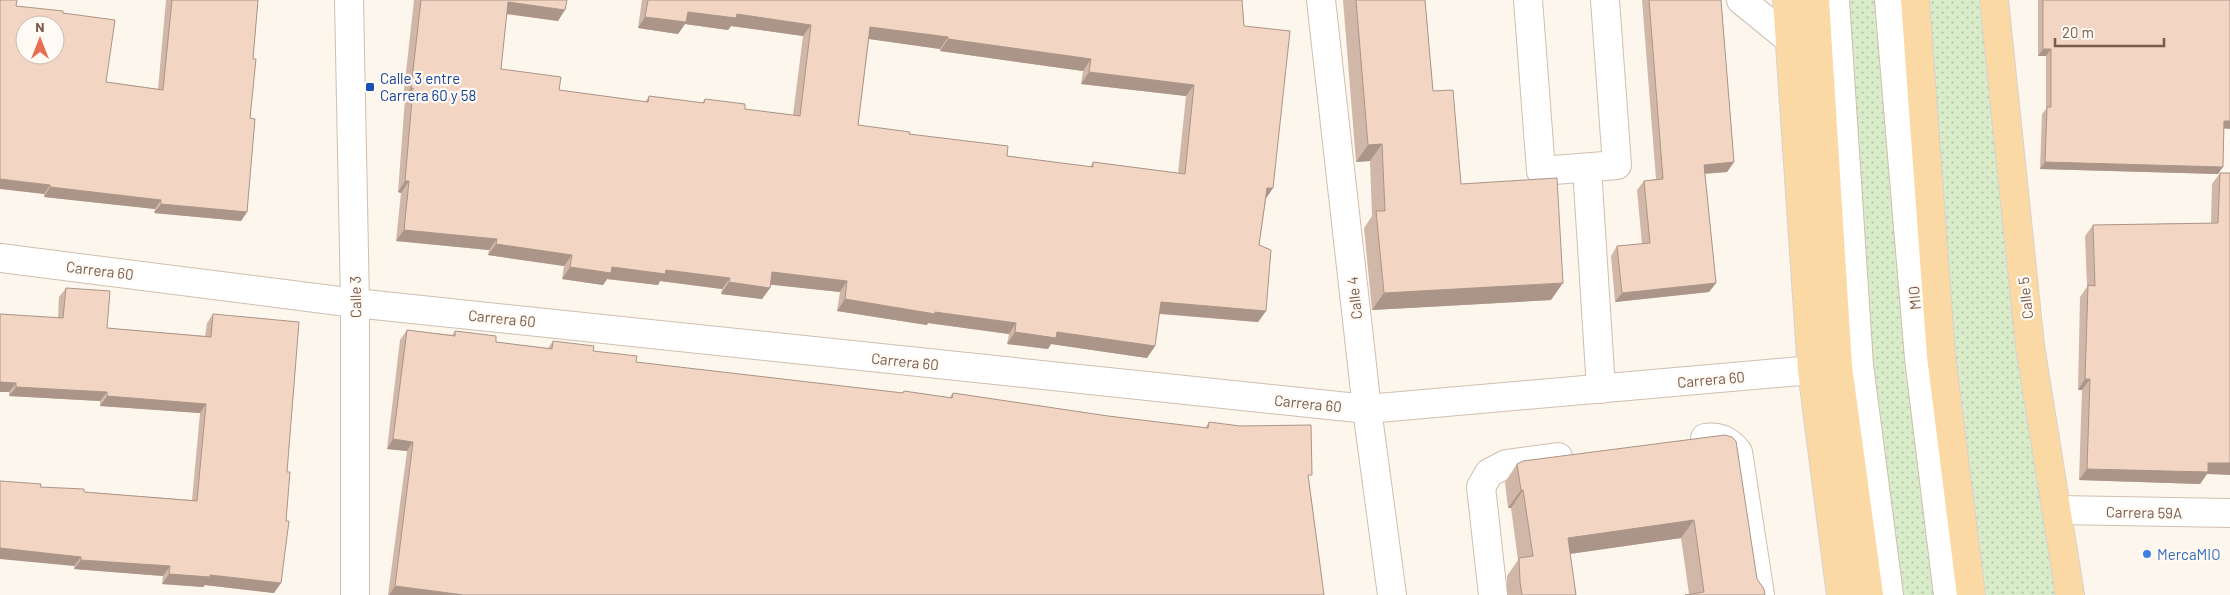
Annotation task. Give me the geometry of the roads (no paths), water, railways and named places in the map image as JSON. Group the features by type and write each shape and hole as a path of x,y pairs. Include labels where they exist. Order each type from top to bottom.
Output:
{"main road":[{"path":"1786,0 1812,370 1841,595"},
{"path":"1815,0 1838,367 1869,595"},
{"path":"1915,0 1941,356 1971,595"},
{"name":"Calle 5","path":"1994,0 2030,346 2058,510 2070,595"}],"street":[{"name":"Calle 3","path":"350,0 355,303 355,595"},
{"name":"Calle 4","path":"1322,0 1367,410 1392,595"},
{"path":"1528,0 1541,171 1617,165 1605,0"},
{"path":"1741,0 1789,39"},
{"path":"1835,0 1859,365 1889,595"},
{"name":"MIO","path":"1889,0 1919,358 1948,595"},
{"path":"1587,168 1601,389"},
{"name":"Carrera 60","path":"0,258 355,303 1367,410 1812,370"},
{"path":"1684,441 1713,437 1728,441 1738,452 1760,595"},
{"path":"1493,595 1481,487 1489,473 1506,464 1585,454"},
{"name":"Carrera 59A","path":"2058,510 2230,513"}],"place":[{"name":"Calle 3 entre Carrera 60 y 58","path":"370,87"},
{"name":"MercaMIO","path":"2147,554"}]}
